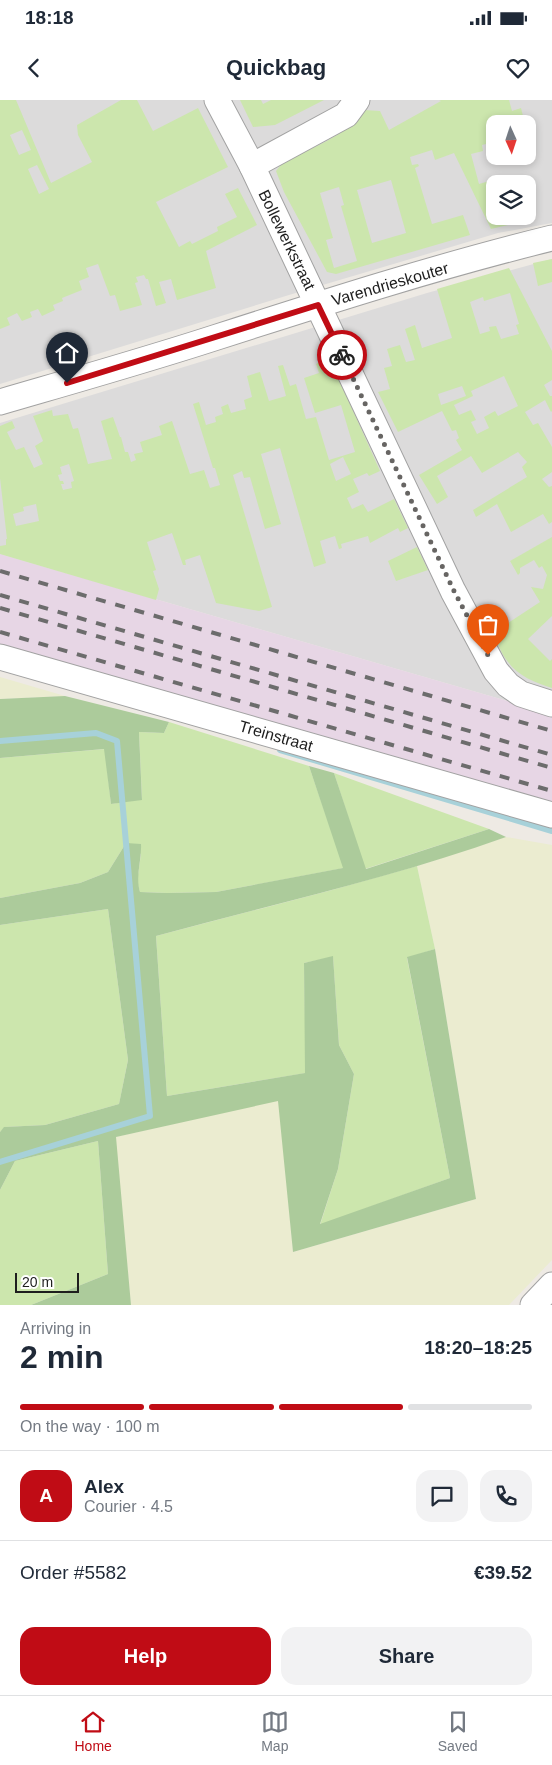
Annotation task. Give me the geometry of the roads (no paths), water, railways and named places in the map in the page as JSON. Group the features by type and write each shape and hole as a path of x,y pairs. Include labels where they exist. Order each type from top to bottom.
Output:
{"street":[{"name":"Bollewerkstraat","path":"217,100 252,166 449,582 496,670 508,685 521,694 552,704"},
{"path":"252,166 346,115 357,100"},
{"name":"Varendrieskouter","path":"0,402 118,368 318,305 507,249 552,238"},
{"name":"Treinstraat","path":"0,657 552,815"},
{"path":"533,1305 552,1285"}],"waterway":[{"path":"0,741 96,733 117,741 150,1116 0,1162"},
{"path":"280,750 552,831"}],"railway":[{"path":"0,571 552,731"},
{"path":"0,595 552,755"},
{"path":"0,608 552,768"},
{"path":"0,632 552,791"}]}
